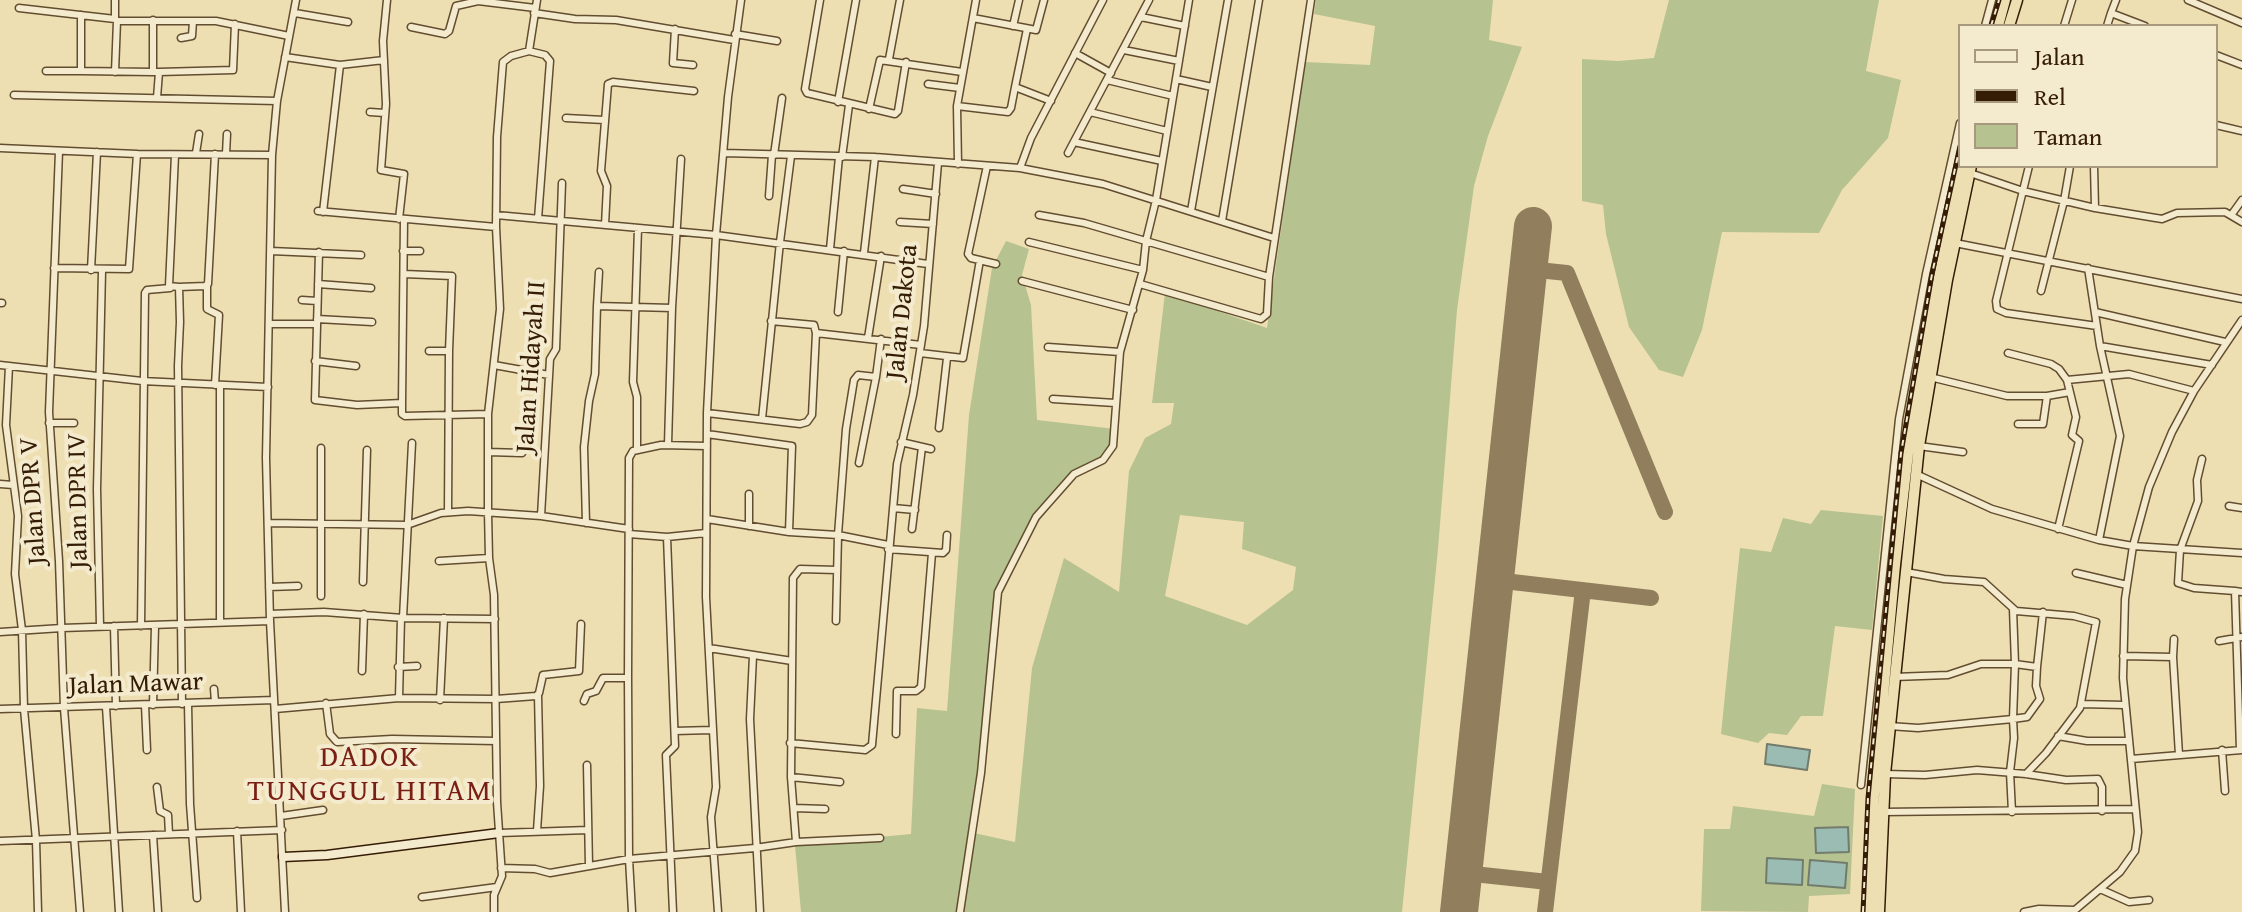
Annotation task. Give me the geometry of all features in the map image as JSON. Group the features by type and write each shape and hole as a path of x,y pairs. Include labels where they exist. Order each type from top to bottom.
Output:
{"highway":[{"path":"1999,24 2005,0"},
{"path":"2010,24 2017,0"},
{"path":"1870,912 1883,812 1896,608 1904,571 1942,279 1955,243 1968,168"},
{"path":"1879,912 1874,794 1896,608 1908,454 1942,279 1968,168"}],"street":[{"path":"115,0 115,72"},
{"path":"285,912 270,618 268,387 272,155 277,101 296,0"},
{"path":"529,51 537,0"},
{"path":"718,912 711,817 716,787 711,730 706,533 707,413 716,235 741,0"},
{"path":"820,0 805,90 809,95 897,113 906,62"},
{"path":"838,102 856,0"},
{"path":"889,59 900,0"},
{"path":"958,164 957,106 976,0"},
{"path":"1013,26 1019,0"},
{"path":"973,18 1027,29 1038,28 1044,0"},
{"path":"1020,168 1031,138 1103,0"},
{"path":"1068,153 1149,0"},
{"path":"960,912 981,773 1000,587 1026,533 1044,507 1078,470 1109,454 1114,441 1120,352 1143,270 1189,0"},
{"path":"1191,211 1228,0"},
{"path":"1222,221 1259,0"},
{"path":"1140,284 1261,319 1267,314 1274,238 1311,0"},
{"path":"1986,24 1992,0"},
{"path":"2065,24 2072,0"},
{"path":"2108,24 2116,0"},
{"path":"2188,0 2242,23"},
{"path":"411,27 445,34 449,31 456,6 478,1 575,19 616,20 777,41"},
{"path":"389,2 383,41 385,113 381,170 404,174 401,219 404,416 488,414"},
{"path":"19,8 116,20 235,24 289,36"},
{"path":"295,13 348,22"},
{"path":"2111,13 2140,24"},
{"path":"81,15 81,71"},
{"path":"1141,17 1185,26"},
{"path":"153,20 157,98"},
{"path":"181,38 192,36 193,21"},
{"path":"46,71 233,70 235,24"},
{"path":"675,29 673,63 693,65"},
{"path":"957,106 1008,112 1027,29"},
{"path":"1124,50 1179,61"},
{"path":"494,912 493,899 501,880 501,868 495,619 489,558 488,414 500,309 496,215 502,69 506,58 529,51 545,55 550,61 538,219"},
{"path":"1075,53 1109,77 1173,96"},
{"path":"2218,56 2242,65"},
{"path":"285,57 340,65 384,60"},
{"path":"869,109 877,62 882,59 962,72"},
{"path":"340,65 321,212 496,227"},
{"path":"1176,79 1212,87"},
{"path":"605,225 607,186 601,171 607,86 611,82 694,91"},
{"path":"928,84 960,88"},
{"path":"1015,87 1051,101"},
{"path":"14,95 277,101"},
{"path":"769,196 782,98"},
{"path":"830,249 849,105"},
{"path":"370,112 385,113"},
{"path":"1090,112 1167,131"},
{"path":"566,118 604,120"},
{"path":"2218,125 2242,131"},
{"path":"1861,785 1895,452 1921,301 1958,132"},
{"path":"196,153 199,134"},
{"path":"226,154 227,134"},
{"path":"1074,142 1162,161"},
{"path":"0,148 175,155 272,155"},
{"name":"Jalan DPR V","path":"59,151 49,423 64,708 80,912"},
{"path":"91,270 97,152"},
{"path":"724,153 875,157 1020,168 1089,181 1274,238"},
{"path":"54,268 102,271 127,270 131,267 137,154"},
{"path":"215,154 207,309 219,315 220,622"},
{"path":"170,288 175,155"},
{"path":"762,419 791,156"},
{"path":"864,253 875,157"},
{"path":"668,444 675,231 681,159"},
{"name":"Jalan Dakota","path":"790,743 865,750 871,747 897,464 921,349 938,163"},
{"path":"987,166 968,254 970,258 996,264"},
{"path":"1968,168 2023,191 2095,208 2162,219 2177,213 2232,214 2242,222"},
{"path":"2029,168 1996,301 1997,309 2097,326"},
{"path":"2041,291 2070,168"},
{"path":"2094,168 2095,208"},
{"name":"Jalan Hidayah II","path":"541,516 550,358 556,349 562,183"},
{"path":"903,189 936,194"},
{"path":"2232,214 2242,200"},
{"path":"496,215 780,242 928,264"},
{"path":"1039,215 1084,223 1269,277"},
{"path":"900,222 933,224"},
{"path":"637,450 637,397 633,382 638,228"},
{"path":"1029,242 1143,270"},
{"path":"1955,243 2242,299"},
{"path":"271,251 361,255"},
{"path":"403,251 420,251"},
{"path":"838,312 844,251"},
{"path":"319,252 314,398 316,401 357,405 402,403"},
{"path":"868,338 881,256"},
{"path":"816,333 881,339 947,358 963,358 980,260"},
{"path":"2088,268 2100,346 2120,436 2099,540"},
{"name":"Jalan DPR IV","path":"100,626 97,489 102,271"},
{"path":"586,523 584,447 595,374 599,272"},
{"path":"404,274 452,277 447,416 448,512"},
{"path":"1022,281 1133,310"},
{"path":"318,284 371,288"},
{"path":"141,626 145,292 207,285"},
{"path":"179,287 181,625 197,898"},
{"path":"302,300 317,301"},
{"path":"597,306 672,308"},
{"path":"2095,312 2225,342"},
{"path":"2024,912 2039,909 2075,911 2120,872 2135,851 2138,832 2124,705 2123,656 2127,585 2133,546 2149,487 2194,391 2242,320"},
{"path":"707,413 800,424 809,421 816,365 814,325 771,321"},
{"path":"269,324 372,322"},
{"path":"859,463 881,339"},
{"path":"2100,346 2212,365"},
{"path":"1048,347 1120,352"},
{"path":"429,351 449,351"},
{"path":"2008,353 2051,364 2067,380 2076,417 2072,435 2079,441 2058,529"},
{"path":"939,428 947,358"},
{"path":"315,361 356,366"},
{"path":"0,365 142,381 268,387"},
{"path":"494,365 549,375"},
{"path":"9,366 3,424 18,516 15,574 22,630 24,709 36,840 38,912"},
{"path":"2067,380 2107,374 2136,375 2194,391"},
{"path":"836,621 838,535 846,429 854,380 858,375 876,377"},
{"path":"1930,377 2007,396 2047,396 2070,392"},
{"path":"2018,424 2043,424 2047,396"},
{"path":"1053,399 1115,403"},
{"path":"49,423 74,423"},
{"path":"707,434 792,446 789,532"},
{"path":"901,442 931,449"},
{"path":"399,698 398,667 412,443"},
{"path":"632,912 629,859 629,461 631,453 637,450 668,444 707,446"},
{"path":"1919,446 1963,452"},
{"path":"912,529 922,447"},
{"path":"321,448 321,596"},
{"path":"363,582 367,450"},
{"path":"488,452 522,453"},
{"path":"1895,452 1908,454"},
{"path":"0,454 10,455"},
{"path":"2131,759 2241,750 2239,592 2179,585 2180,550 2198,501 2197,480 2202,459"},
{"path":"1916,474 1975,502 2099,540 2133,546 2242,553"},
{"path":"488,482 497,483"},
{"path":"0,484 13,485"},
{"path":"749,494 749,526"},
{"path":"2229,506 2242,508"},
{"path":"893,508 915,510"},
{"path":"268,523 407,525 448,512 488,512 541,516 667,537 706,533"},
{"path":"707,519 789,532 838,535 932,553 945,553 947,535"},
{"path":"667,537 675,731 674,749 666,753 673,912"},
{"path":"896,734 897,691 921,687 932,553"},
{"path":"439,561 489,558"},
{"path":"796,842 790,743 794,574 800,569 837,570"},
{"path":"1904,571 1982,582 2013,609 2074,616 2096,622 2081,704 2026,774"},
{"path":"2076,573 2127,585"},
{"path":"269,587 298,586"},
{"path":"2012,812 2013,609"},
{"path":"0,632 181,625 323,612 402,618 495,619"},
{"path":"1889,726 1918,728 2026,718 2040,699 2036,686 2043,612"},
{"path":"362,671 364,614"},
{"path":"440,700 444,618"},
{"path":"537,831 540,786 538,695 543,675 574,673 580,669 581,624"},
{"path":"114,626 116,706"},
{"path":"153,705 155,626"},
{"path":"2219,641 2240,637"},
{"path":"2174,639 2179,755"},
{"path":"709,648 792,661"},
{"path":"753,656 750,707 760,912"},
{"path":"2123,656 2173,657"},
{"path":"1894,677 1948,675 1981,664 2037,667"},
{"path":"398,667 417,666"},
{"path":"584,701 586,695 596,691 603,678 628,678"},
{"path":"214,689 215,702"},
{"path":"275,709 399,698 496,699 538,695"},
{"name":"Jalan Mawar","path":"0,709 274,700"},
{"path":"326,703 330,734 337,742 392,739 496,741"},
{"path":"2081,704 2124,705"},
{"path":"145,705 147,750"},
{"path":"106,707 119,912"},
{"path":"675,731 711,730"},
{"path":"2058,736 2087,741 2128,741"},
{"path":"2222,750 2225,791"},
{"path":"587,765 589,866"},
{"path":"1885,774 1925,775 1977,770 2066,780 2098,779 2101,783 2102,811"},
{"path":"791,777 840,782"},
{"path":"157,787 160,812 168,815 169,834"},
{"path":"794,808 825,809"},
{"path":"1883,812 2135,809"},
{"path":"281,816 323,810"},
{"path":"0,841 282,830"},
{"path":"283,857 327,855 499,833 588,830"},
{"path":"237,831 241,912"},
{"path":"153,835 158,912"},
{"path":"501,868 550,873 629,859 796,842 880,838"},
{"path":"422,897 497,887"},
{"path":"2100,889 2129,902 2149,900"}],"green space":[{"path":"1316,0 1493,0 1489,40 1522,47 1488,136 1474,186 1457,310 1438,549 1402,912 801,912 795,845 911,834 917,708 947,711 969,415 992,268 1006,241 1029,249 1022,275 1031,305 1037,420 1115,429 1113,454 1078,473 1031,531 1001,596 974,833 1015,842 1032,668 1064,558 1119,592 1129,471 1145,438 1171,424 1174,403 1152,403 1165,293 1267,328 1305,62 1370,65 1375,26 1314,14","holes":["1180,515 1244,522 1242,549 1296,567 1293,590 1247,625 1165,596"]},
{"path":"1669,0 1879,0 1866,71 1901,80 1888,138 1842,190 1819,233 1722,232 1702,330 1683,377 1659,370 1629,327 1606,234 1603,205 1582,201 1582,59 1618,61 1654,58"},
{"path":"1821,510 1883,516 1872,630 1835,626 1823,716 1801,716 1787,735 1769,733 1758,743 1721,734 1740,548 1771,552 1783,518 1811,524"},
{"path":"1822,784 1855,789 1850,894 1809,896 1808,912 1701,911 1704,829 1730,829 1733,806 1814,816"}],"water":[{"path":"1767,744 1810,750 1807,770 1765,764"},
{"path":"1848,827 1849,852 1816,853 1815,828"},
{"path":"1767,858 1803,860 1802,885 1766,883"},
{"path":"1810,860 1847,863 1845,888 1808,885"}],"taxiway":[{"path":"1528,269 1567,273 1665,512"},
{"path":"1495,580 1651,598"},
{"path":"1545,912 1583,590"},
{"path":"1464,873 1548,882"}],"runway":[{"path":"1459,912 1533,226"}],"railway":[{"path":"1992,24 1999,0"},
{"path":"1863,912 1868,798 1901,453 1932,274 1958,155"}],"district":[{"name":"DADOK TUNGGUL HITAM","path":"370,775"}]}
